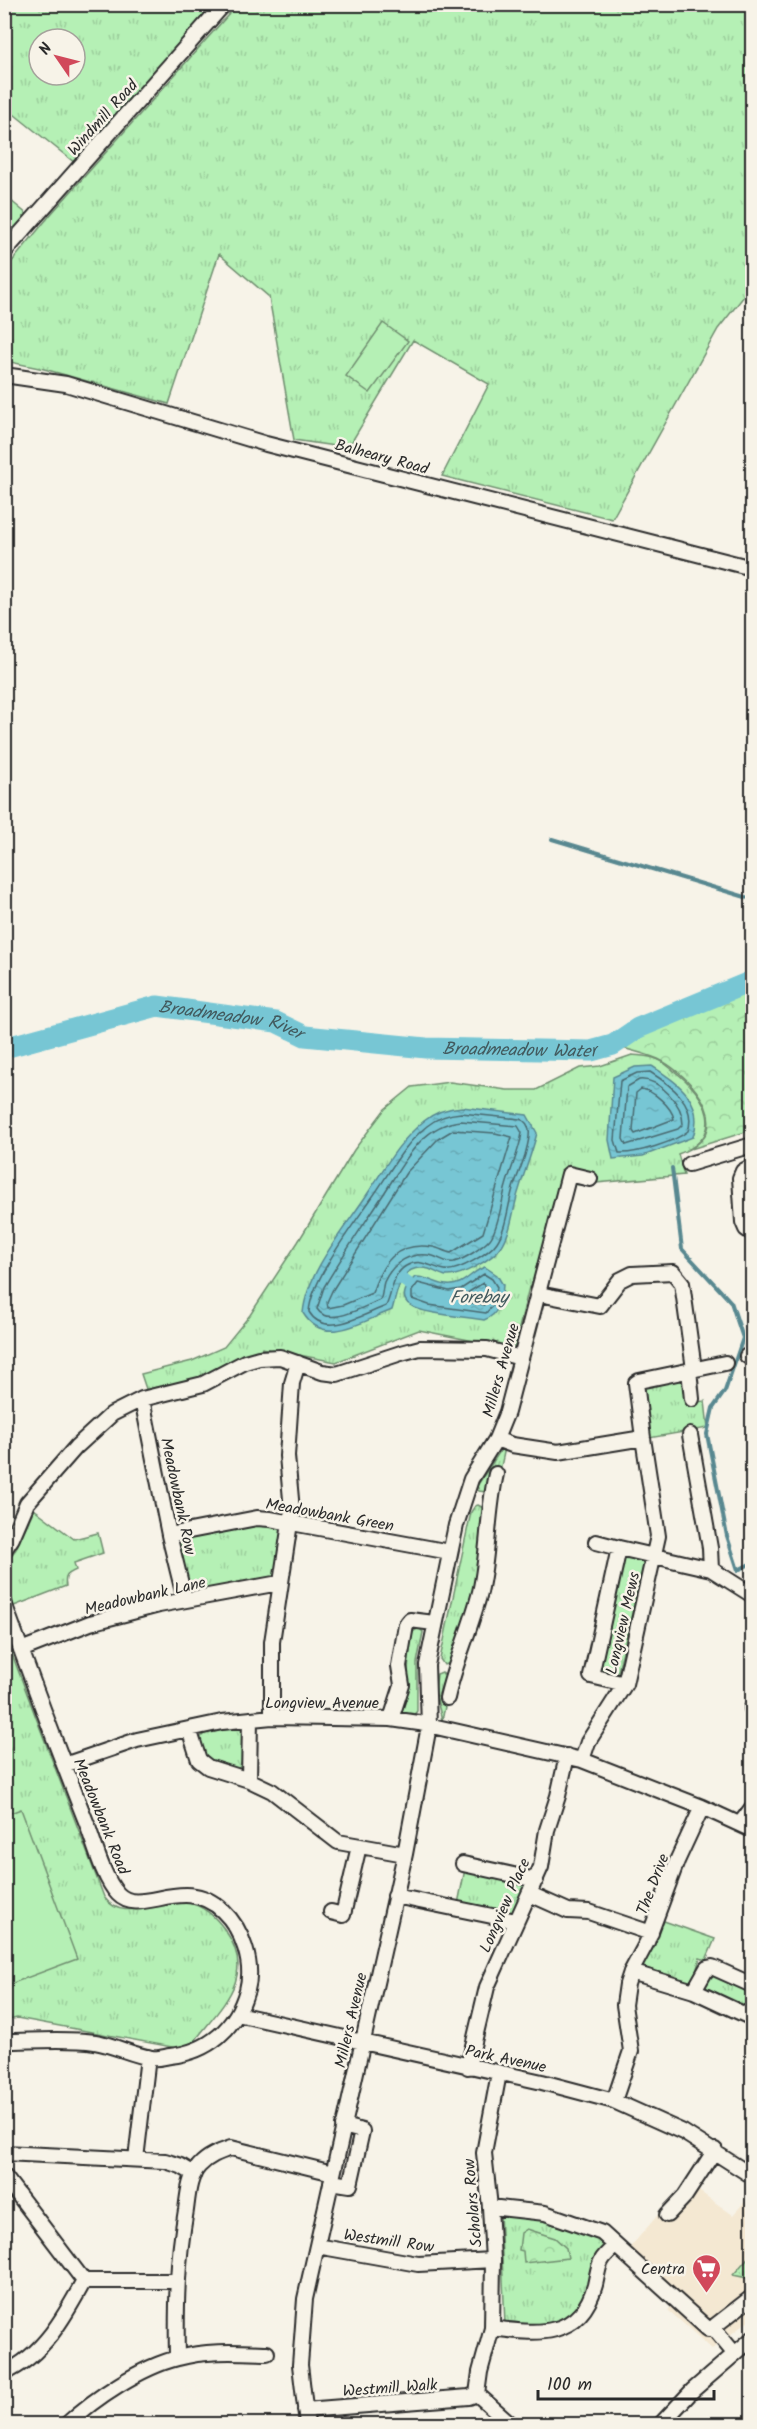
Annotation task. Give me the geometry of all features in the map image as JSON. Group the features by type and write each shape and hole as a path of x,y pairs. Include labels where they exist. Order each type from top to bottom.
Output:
{"street":[{"name":"Windmill Road","path":"4,252 224,4"},
{"name":"Balheary Road","path":"4,375 66,384 266,444 753,568"},
{"path":"689,1164 753,1145"},
{"path":"753,1166 743,1170 740,1184 743,1222 746,1229 753,1233"},
{"name":"Millers Avenue","path":"307,2424 300,2365 305,2299 405,1854 429,1726 427,1665 450,1552 465,1493 479,1464 496,1439 507,1412 569,1174 590,1179"},
{"path":"539,1294 600,1306 620,1280 632,1274 673,1272 681,1283 692,1369 692,1399"},
{"path":"4,1550 12,1538 27,1503 76,1447 112,1414 142,1399 203,1384 245,1362 259,1358 279,1357 322,1372 337,1374 400,1353 430,1348 487,1349 520,1358"},
{"path":"273,1717 272,1642 279,1583 291,1522 287,1456 292,1383 298,1363"},
{"path":"692,1369 725,1363"},
{"name":"Longview Mews","path":"582,1760 592,1736 625,1684 658,1529 636,1383 692,1369"},
{"name":"Meadowbank Row","path":"142,1399 169,1535 185,1600"},
{"path":"690,1436 710,1548 711,1569"},
{"path":"496,1439 512,1445 558,1452 643,1438"},
{"path":"447,1698 453,1670 479,1594 487,1558 490,1500 496,1474"},
{"path":"465,1493 490,1500"},
{"name":"Meadowbank Green","path":"169,1535 258,1518 291,1522 450,1552"},
{"path":"596,1542 711,1569 753,1595"},
{"path":"619,1548 591,1676 625,1684"},
{"name":"Meadowbank Lane","path":"21,1650 90,1623 185,1600 279,1583"},
{"name":"Meadowbank Road","path":"4,1603 64,1765 102,1862 118,1894 135,1903 174,1894 200,1897 224,1911 246,1950 249,1982 244,2000 237,2014 213,2042 198,2051 180,2055 148,2057"},
{"path":"391,1719 402,1685 399,1666 406,1626 410,1620 434,1623"},
{"path":"427,1665 453,1670"},
{"name":"Longview Avenue","path":"64,1765 137,1740 250,1719 273,1717 391,1719 582,1760 702,1807"},
{"path":"249,1780 250,1719"},
{"path":"189,1729 199,1760 208,1767 249,1780 288,1802 338,1842 405,1854"},
{"name":"Longview Place","path":"468,2067 487,1987 536,1880 567,1756"},
{"path":"702,1807 747,1827 753,1808"},
{"name":"The Drive","path":"614,2101 631,2051 624,2005 631,1972 651,1932 677,1861 702,1807"},
{"path":"331,1912 342,1915 359,1846"},
{"path":"463,1864 536,1880"},
{"path":"530,1894 568,1911 590,1912 651,1932"},
{"path":"395,1896 516,1921"},
{"path":"694,1991 707,1968 712,1967 753,1985"},
{"path":"631,1972 694,1991 753,2018"},
{"name":"Park Avenue","path":"237,2014 614,2101 663,2122 715,2150 753,2176"},
{"path":"4,2041 95,2042 148,2057 136,2159"},
{"name":"Scholars Row","path":"477,2394 480,2372 492,2328 493,2260 484,2153 499,2073"},
{"path":"177,2358 178,2256 190,2182 198,2166 215,2152 231,2148 332,2177 350,2185 362,2131 343,2126"},
{"path":"667,2215 685,2196 715,2150"},
{"path":"4,2153 165,2161 181,2166 194,2174"},
{"path":"4,2176 84,2281"},
{"path":"490,2207 544,2213 602,2233 708,2329 714,2329"},
{"name":"Westmill Row","path":"317,2246 417,2264 493,2260"},
{"path":"492,2328 547,2333 566,2326 587,2303 594,2286 599,2261 615,2246"},
{"path":"84,2281 176,2281"},
{"path":"4,2373 17,2367 46,2342 66,2316 84,2281"},
{"path":"714,2329 716,2325 753,2297"},
{"path":"714,2329 734,2353"},
{"path":"661,2424 693,2390 753,2339"},
{"path":"67,2424 103,2394 177,2358 218,2352 267,2353"},
{"path":"477,2394 511,2424"},
{"name":"Westmill Walk","path":"305,2410 469,2397 477,2394"}],"shaded area":[{"path":"686,2182 733,2215 746,2200 752,2197 752,2318 712,2349 668,2310 673,2305 621,2258"}],"green space":[{"path":"4,5 212,5 75,163 5,107"},
{"path":"237,5 752,5 752,286 718,329 612,519 442,476 489,384 413,340 348,448 294,440 269,297 219,254 169,404 44,369 5,361 5,270 51,214"},
{"path":"4,195 28,215 5,240 4,240"},
{"path":"383,323 408,341 370,393 346,376"},
{"path":"752,979 752,1130 691,1149 704,1138 709,1125 708,1113 696,1091 677,1072 658,1059 613,1045 663,1016"},
{"path":"632,1055 659,1060 696,1092 707,1115 707,1126 703,1137 694,1146 678,1154 684,1175 574,1185 545,1290 529,1287 514,1349 419,1330 336,1362 262,1348 200,1383 147,1392 141,1374 192,1361 224,1347 250,1315 354,1150 385,1109 412,1087 450,1082 507,1090 536,1090 580,1068 600,1066"},
{"path":"683,1376 687,1403 705,1401 708,1428 649,1438 642,1388 645,1383"},
{"path":"502,1448 505,1448 500,1471 492,1470 486,1492 479,1491 477,1486"},
{"path":"478,1505 485,1509 476,1590 451,1663 444,1665 440,1659 471,1512"},
{"path":"34,1509 74,1539 98,1533 103,1553 74,1563 76,1570 67,1576 66,1586 14,1606 5,1576 5,1564 16,1549"},
{"path":"258,1525 275,1525 283,1529 275,1577 197,1594 190,1590 178,1544 184,1539"},
{"path":"625,1555 644,1563 618,1672 613,1676 599,1671 622,1558"},
{"path":"419,1628 423,1632 417,1663 417,1711 412,1717 400,1715 407,1680 411,1639 413,1632"},
{"path":"4,1633 104,1897 115,1907 128,1910 174,1902 191,1903 208,1912 225,1930 235,1948 238,1964 236,1980 230,1994 221,2009 188,2050 17,2018 5,2021"},
{"path":"442,1672 445,1677 438,1696 447,1698 442,1720 435,1692 437,1674"},
{"path":"242,1727 245,1749 237,1771 210,1764 199,1748 201,1737 205,1733"},
{"path":"21,1809 77,1959 5,1986 5,1815"},
{"path":"465,1869 525,1882 526,1887 514,1913 510,1915 458,1904"},
{"path":"664,1921 715,1939 706,1960 700,1958 695,1975 689,1983 648,1971 642,1965 658,1923 663,1924"},
{"path":"710,1972 752,1991 752,2011 704,1989 703,1985"},
{"path":"500,2212 522,2213 598,2237 605,2243 595,2260 582,2303 570,2316 548,2327 505,2324"},
{"path":"527,2229 555,2238 566,2248 568,2258 524,2263 523,2251 519,2250 521,2233"},
{"path":"752,2253 752,2279 733,2275"}],"water":[{"path":"652,1066 680,1087 692,1103 696,1124 693,1137 643,1156 613,1159 609,1140 613,1077 635,1067"},
{"path":"462,1107 527,1115 537,1133 510,1227 501,1247 491,1257 460,1274 446,1276 429,1269 412,1270 402,1279 392,1310 357,1325 333,1330 322,1329 312,1323 303,1313 312,1281 329,1250 393,1155 407,1137 428,1118 451,1108"},
{"name":"Forebay","path":"485,1267 497,1275 503,1285 499,1306 489,1318 484,1320 424,1311 406,1302 404,1294 415,1277 453,1285"}],"waterway":[{"path":"552,839 752,899"},
{"name":"Broadmeadow River","path":"4,1048 157,1006 276,1022 305,1036 426,1048 591,1051 613,1045 638,1028 752,981"},
{"path":"672,1168 682,1249 731,1302 743,1338 725,1391 713,1408 707,1434 727,1536 738,1570 752,1563"},
{"path":"402,1279 409,1284"}],"place":[{"name":"Centra","path":"706,2294"}],"water label":[{"name":"Broadmeadow Water","path":"520,1048"}]}
